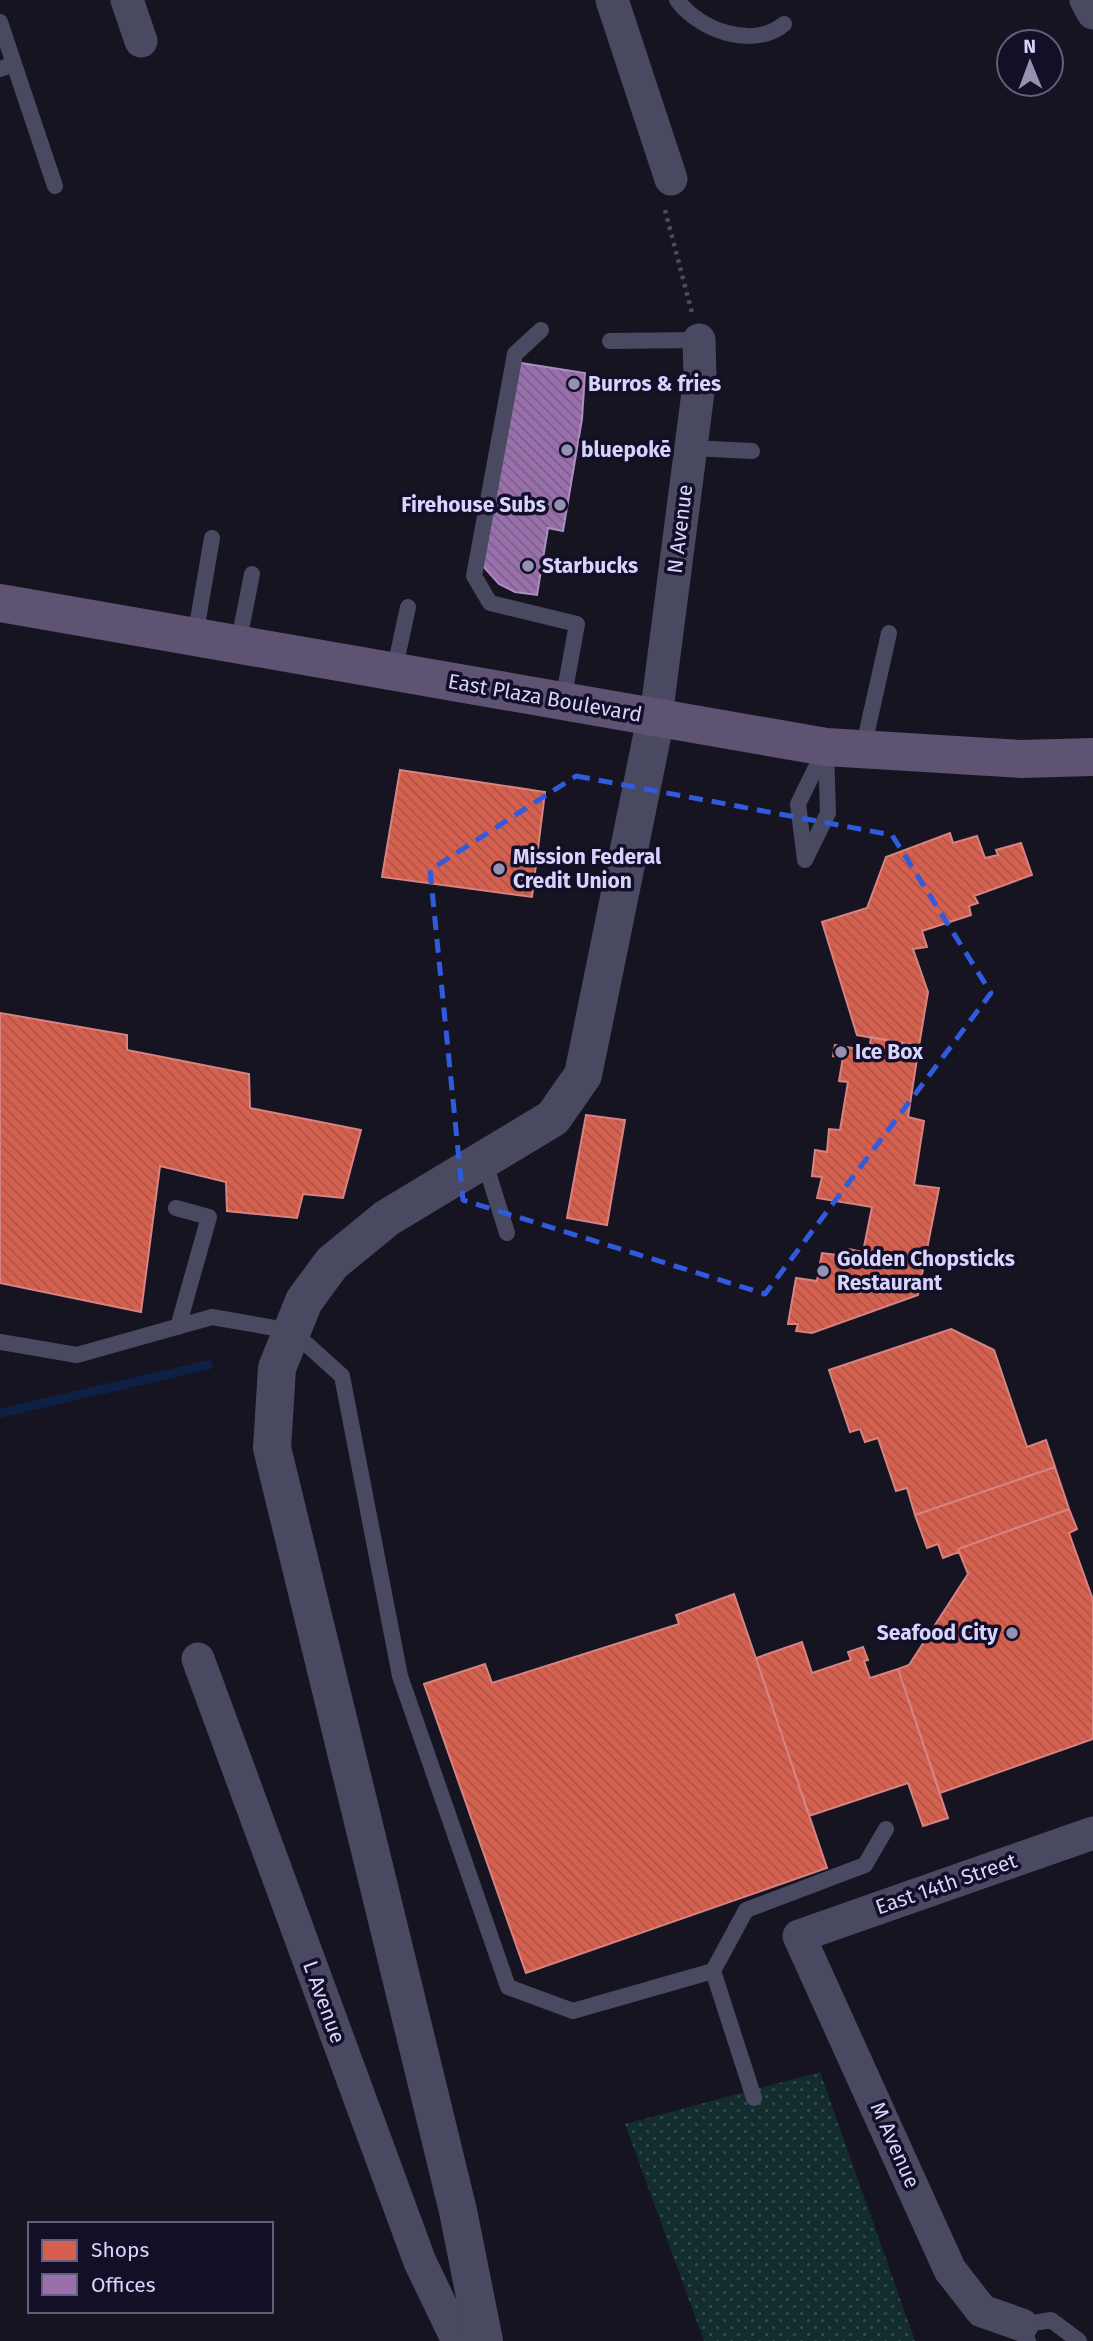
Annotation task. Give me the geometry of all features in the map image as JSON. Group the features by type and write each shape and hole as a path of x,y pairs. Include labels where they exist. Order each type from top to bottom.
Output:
{"main road":[{"name":"East Plaza Boulevard","path":"0,603 844,748 1021,759 1093,757"}],"street":[{"path":"127,0 141,41"},
{"path":"612,0 671,180"},
{"path":"1086,0 1093,13"},
{"name":"N Avenue","path":"656,717 700,377 699,340"},
{"path":"484,2341 455,2198 272,1448 277,1368 304,1301 332,1263 387,1218 553,1118 583,1075 656,717"},
{"name":"L Avenue","path":"198,1659 420,2262 458,2341"},
{"name":"East 14th Street","path":"799,1936 1093,1833"},
{"name":"M Avenue","path":"799,1936 950,2270 982,2311 1025,2333"}],"lane":[{"path":"677,0 701,22 729,35 773,33 784,24"},
{"path":"0,22 7,66 55,186"},
{"path":"541,330 515,354 474,576 490,603 577,624 563,701"},
{"path":"610,341 699,340"},
{"path":"691,448 752,451"},
{"path":"195,637 212,538"},
{"path":"238,645 252,574"},
{"path":"394,672 408,607"},
{"path":"844,748 798,804 805,860 828,813 844,748 889,633"},
{"path":"484,1160 507,1233"},
{"path":"176,1208 209,1217 178,1326"},
{"path":"0,1342 77,1355 212,1317 292,1331 342,1376 400,1676 509,1987 573,2011 713,1971 746,1910 865,1865 886,1829"},
{"path":"713,1971 754,2098"},
{"path":"1025,2333 1051,2320 1079,2341"}],"path":[{"path":"671,180 656,185 668,217 699,340"}],"highlighted area":[{"path":"576,776 892,835 991,993 765,1294 463,1200 430,870"}],"green space":[{"path":"820,2072 915,2341 704,2341 625,2124"}],"building: Shops":[{"path":"400,770 545,792 532,897 382,877"},
{"path":"950,833 953,843 977,836 985,858 998,855 996,850 1021,843 1032,875 974,896 978,903 969,906 971,915 922,931 927,947 913,949 928,992 919,1046 857,1035 822,922 867,908 886,857"},
{"path":"0,1013 127,1035 127,1050 249,1074 250,1108 361,1130 343,1198 303,1194 297,1218 227,1211 226,1182 160,1166 141,1312 0,1283"},
{"path":"871,1037 919,1046 908,1117 924,1121 914,1185 939,1188 918,1295 812,1333 796,1331 798,1324 788,1324 796,1278 817,1281 822,1253 846,1256 848,1249 863,1252 872,1207 817,1198 822,1177 812,1176 815,1150 827,1152 829,1129 840,1130 848,1082 839,1081 843,1057 833,1056 835,1045 869,1051"},
{"path":"586,1115 625,1120 607,1225 567,1218"},
{"path":"951,1329 994,1350 1027,1447 1046,1440 1055,1467 915,1515 907,1488 896,1491 878,1438 865,1442 860,1429 850,1432 829,1370"},
{"path":"1055,1467 1069,1509 958,1549 959,1552 943,1558 938,1544 927,1548 915,1515"},
{"name":"Seafood City","path":"1069,1509 1077,1529 1069,1533 1093,1600 1093,1739 940,1793 898,1669 909,1665 968,1574 958,1549"},
{"path":"734,1594 827,1868 526,1973 424,1684 485,1664 492,1683 679,1624 676,1615"},
{"path":"802,1642 812,1673 851,1660 848,1652 863,1647 868,1660 864,1661 870,1678 898,1669 948,1818 923,1826 908,1783 809,1816 756,1658"}],"building: Offices":[{"path":"521,363 585,373 582,419 563,531 548,528 537,595 515,592 499,584 482,565 517,370"}],"waterway":[{"path":"0,1413 208,1365"}],"place":[{"name":"Burros & fries","path":"574,384"},
{"name":"bluepokē","path":"567,450"},
{"name":"Firehouse Subs","path":"560,505"},
{"name":"Starbucks","path":"528,566"},
{"name":"Mission Federal Credit Union","path":"499,869"},
{"name":"Ice Box","path":"841,1052"},
{"name":"Golden Chopsticks Restaurant","path":"823,1271"},
{"name":"Seafood City","path":"1012,1633"}]}
